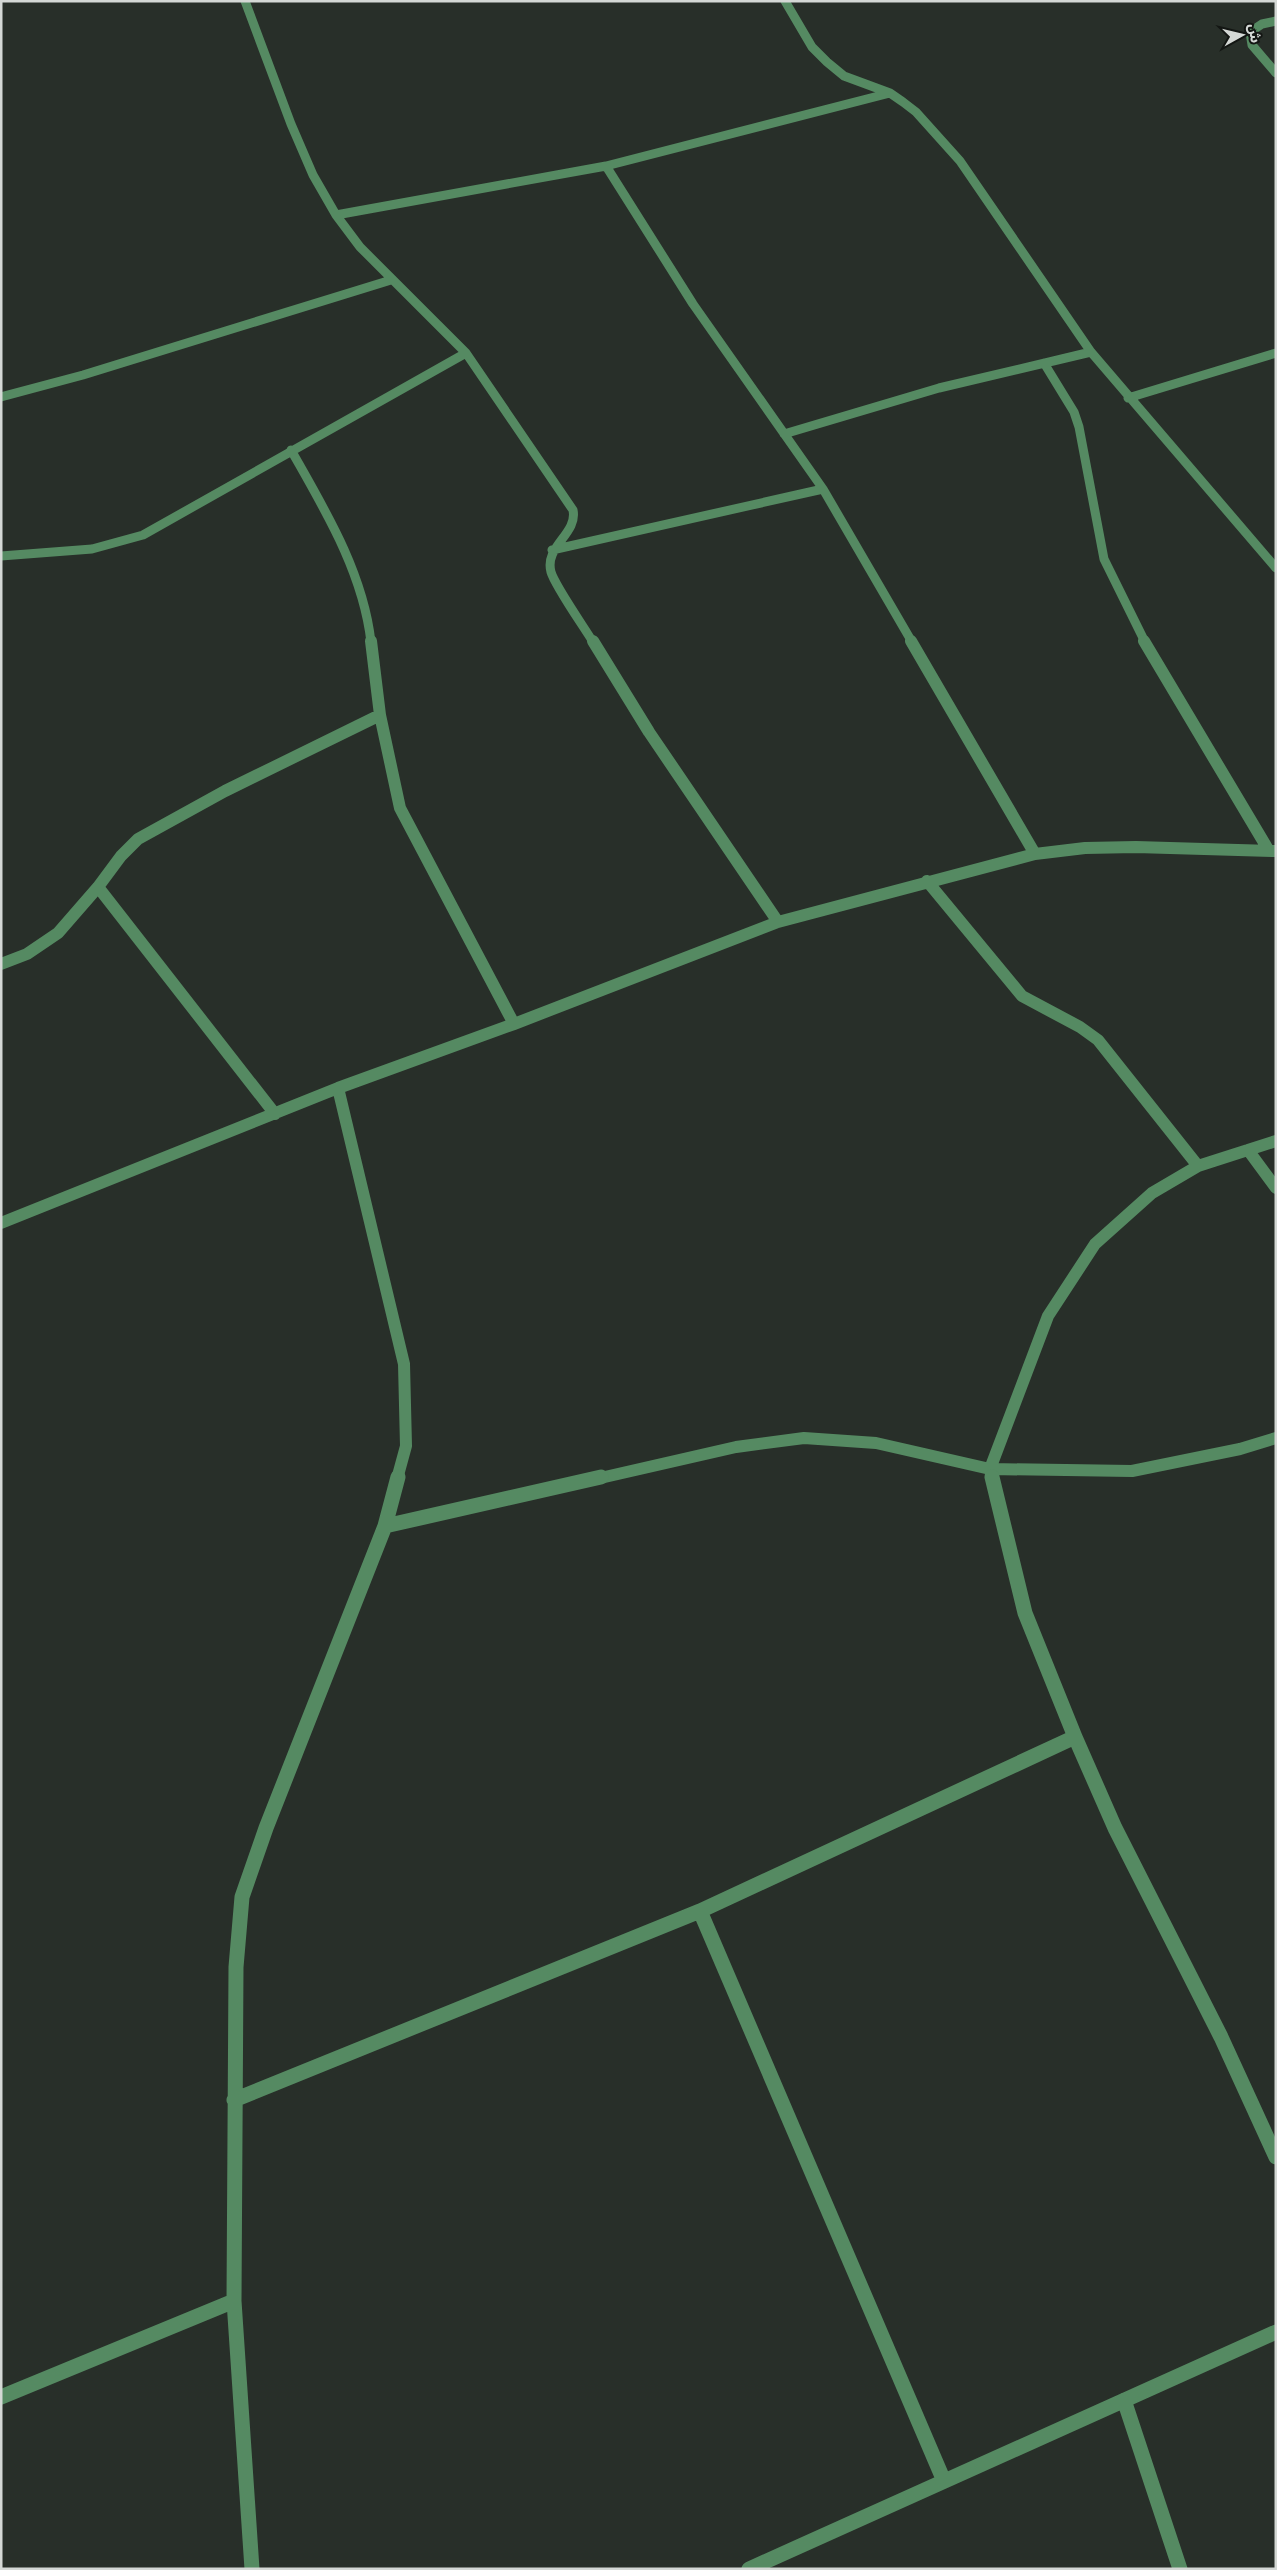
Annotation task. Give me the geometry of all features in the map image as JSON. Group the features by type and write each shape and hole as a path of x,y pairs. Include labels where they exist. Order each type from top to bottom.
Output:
{"street":[{"path":"245,1 291,124 313,174 336,215 360,247 466,353 574,510 576,516 575,524 552,550 549,560 551,573 649,732 778,922"},
{"path":"785,1 812,47 827,62 844,76 890,93 916,112 960,162 1091,352 1128,398 1276,568"},
{"path":"1276,21 1262,24 1250,32 1252,45 1276,73"},
{"path":"336,215 606,166 890,93"},
{"path":"606,166 693,304 823,489 1035,854"},
{"path":"1,397 83,375 392,280"},
{"path":"784,434 939,388 1091,352"},
{"path":"1,556 92,549 143,535 466,353"},
{"path":"1128,398 1276,353"},
{"path":"1044,363 1074,412 1079,427 1081,447 1104,559 1118,591 1134,623 1272,851"},
{"path":"291,450 338,534 368,617 380,715 400,808 514,1024"},
{"path":"552,550 823,489"},
{"path":"1,964 27,954 58,933 98,887 121,856 156,827 380,715"},
{"path":"1,1223 338,1088 514,1024 778,922 1035,854 1085,848 1136,847 1272,851"},
{"path":"927,882 1022,996 1034,1004 1086,1028 1098,1040 1198,1166"},
{"path":"98,887 275,1114"},
{"path":"252,2569 234,2301 236,1967 242,1897 266,1828 385,1526 406,1446 404,1364 338,1088"},
{"path":"1276,1141 1198,1166 1152,1193 1094,1244 1048,1316 990,1469 1026,1613 1075,1737 1115,1828 1221,2037 1276,2157"},
{"path":"1248,1150 1276,1188"},
{"path":"385,1526 736,1447 804,1438 876,1443 990,1469 1132,1471 1240,1449 1276,1438"},
{"path":"234,2100 700,1911 1075,1737"},
{"path":"700,1911 944,2481"},
{"path":"1,2397 234,2301"},
{"path":"749,2569 1276,2332"},
{"path":"1124,2400 1180,2569"}]}
